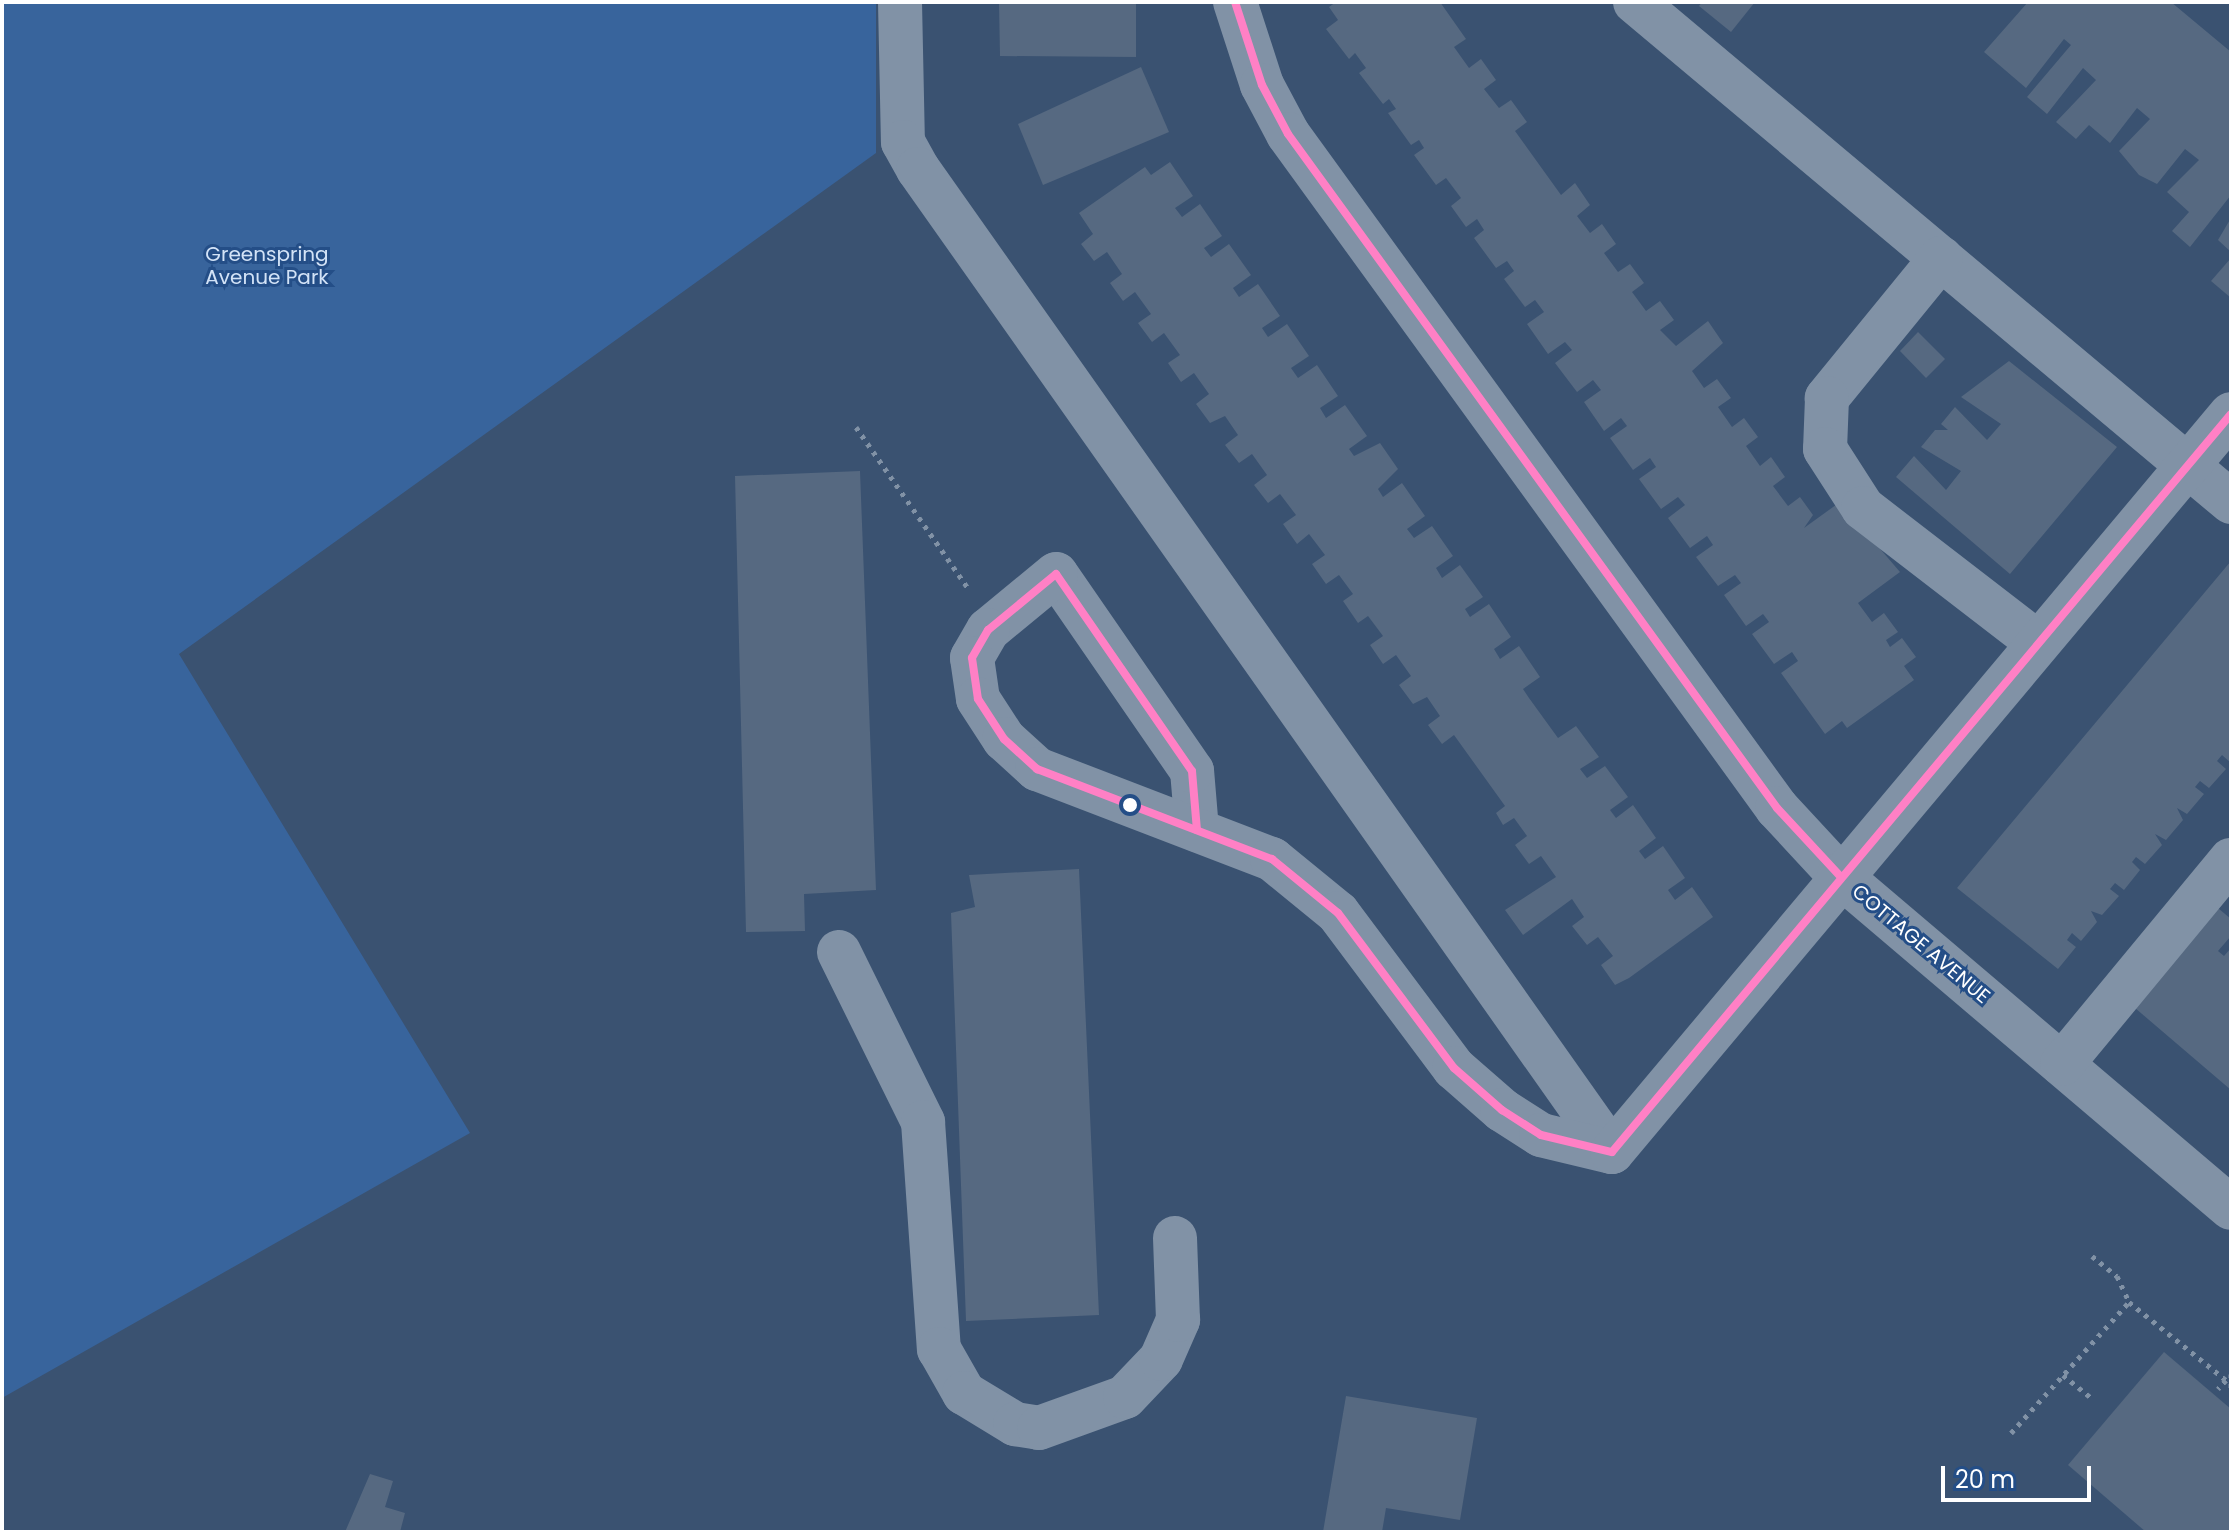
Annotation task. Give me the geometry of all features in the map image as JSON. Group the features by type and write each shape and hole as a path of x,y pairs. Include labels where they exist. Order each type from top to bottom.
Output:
{"street":[{"path":"900,2 903,142 918,169 1612,1152"},
{"name":"COTTAGE AVENUE","path":"1235,2 1288,134 1777,808 1839,875 2231,1208"},
{"path":"1635,2 2231,502"},
{"path":"1941,258 1827,398 1825,449 1863,508 2037,642"},
{"path":"1612,1152 1839,875 2231,414"},
{"path":"1197,830 1192,771 1056,574 988,630 972,658 978,699 1004,739 1037,769 1272,859 1338,913 1454,1068 1502,1110 1541,1135 1612,1152"},
{"path":"2062,1064 2231,860"},
{"path":"839,952 923,1122 939,1349 964,1393 1015,1424 1039,1428 1125,1397 1161,1359 1178,1320 1175,1238"}],"path":[{"path":"856,427 974,598"},
{"path":"2092,1256 2117,1276 2129,1302 2226,1380 2231,1390"},
{"path":"2011,1433 2129,1302"},
{"path":"2218,1389 2231,1374"},
{"path":"2063,1375 2091,1398"}],"green space":[{"name":"Greenspring Avenue Park","path":"2,2 876,2 876,153 179,654 470,1133 2,1398"}],"building":[{"path":"999,2 1136,2 1136,57 1000,56"},
{"path":"1336,2 1440,2 1466,39 1454,47 1469,68 1481,59 1496,80 1484,89 1499,108 1511,100 1527,122 1515,131 1561,195 1575,183 1590,205 1577,216 1590,233 1602,224 1616,244 1604,253 1618,272 1630,264 1644,283 1632,292 1646,311 1660,301 1674,320 1660,330 1676,346 1708,321 1723,343 1692,371 1704,388 1717,379 1731,398 1718,407 1732,427 1744,418 1758,437 1746,446 1760,466 1771,457 1785,477 1773,486 1788,506 1800,497 1813,515 1804,528 1840,502 1900,572 1858,603 1872,622 1884,613 1898,632 1886,640 1890,647 1902,638 1916,657 1904,666 1914,680 1847,728 1842,721 1825,734 1781,673 1798,661 1792,652 1774,664 1752,634 1769,622 1763,614 1746,626 1724,595 1741,583 1735,575 1718,586 1696,557 1713,545 1707,536 1690,548 1668,518 1685,505 1678,497 1661,509 1639,479 1656,467 1650,458 1633,470 1610,438 1627,426 1621,418 1604,431 1584,402 1601,390 1593,380 1577,392 1555,363 1572,350 1565,342 1548,354 1527,324 1544,312 1535,300 1525,307 1504,279 1514,271 1507,261 1496,268 1474,238 1484,230 1477,219 1466,227 1451,206 1461,198 1446,178 1436,185 1414,155 1424,148 1419,140 1411,145 1388,113 1396,109 1389,99 1383,104 1359,73 1366,68 1355,53 1349,59 1326,29 1338,20 1329,7"},
{"path":"1702,2 1755,2 1731,32 1699,6"},
{"path":"2028,2 2171,2 2231,52 2231,195 2190,247 2172,231 2189,212 2167,192 2199,160 2185,149 2157,184 2139,175 2119,151 2150,119 2137,108 2110,143 2089,125 2076,139 2056,122 2096,80 2083,68 2047,114 2027,97 2071,45 2064,39 2026,88 1984,52"},
{"path":"1141,67 1169,132 1043,185 1018,124"},
{"path":"1170,162 1193,196 1175,208 1182,217 1200,204 1222,236 1204,248 1211,257 1229,244 1251,275 1233,288 1239,297 1258,284 1280,316 1262,328 1268,337 1287,324 1309,356 1291,368 1298,378 1317,365 1338,396 1320,408 1326,418 1345,405 1367,436 1349,449 1354,456 1380,443 1398,469 1378,489 1383,497 1402,483 1425,516 1407,529 1414,538 1432,526 1453,556 1436,568 1442,578 1460,565 1483,597 1465,609 1470,617 1489,604 1511,637 1494,649 1500,659 1519,646 1540,677 1523,689 1529,698 1558,738 1576,726 1599,757 1580,769 1587,778 1605,766 1628,797 1610,810 1616,818 1633,805 1656,838 1639,851 1645,859 1663,846 1685,878 1668,890 1675,900 1692,887 1713,917 1629,978 1615,985 1601,965 1613,956 1598,937 1587,945 1572,926 1584,917 1572,899 1523,935 1505,910 1556,877 1541,856 1529,864 1515,845 1527,836 1514,818 1503,825 1496,813 1505,806 1454,735 1442,744 1428,725 1440,716 1427,697 1413,704 1399,685 1411,676 1396,655 1383,664 1370,645 1383,636 1368,616 1358,623 1343,601 1353,594 1339,575 1326,584 1312,564 1325,555 1309,534 1297,544 1283,524 1296,515 1280,494 1268,503 1254,485 1267,475 1252,454 1239,463 1225,445 1238,435 1225,416 1210,423 1196,404 1209,394 1194,373 1181,382 1168,363 1180,355 1164,333 1152,342 1138,323 1151,314 1135,292 1123,301 1110,283 1122,274 1107,252 1094,261 1081,244 1093,234 1079,213 1145,167 1151,175"},
{"path":"2231,218 2231,252 2218,240"},
{"path":"2231,258 2231,298 2211,281"},
{"path":"1918,332 1945,359 1926,378 1900,351"},
{"path":"2009,361 2117,447 2010,574 1896,477 1914,456 1946,490 1961,471 1921,447 1935,430 1948,430 1941,424 1955,407 1987,440 2001,424 1961,397"},
{"path":"860,471 876,890 804,894 805,931 746,932 735,476"},
{"path":"2231,561 2231,763 2222,755 2217,761 2226,769 2209,788 2200,781 2195,787 2204,794 2187,814 2177,808 2183,820 2166,840 2155,834 2162,845 2145,864 2136,857 2132,862 2140,870 2124,890 2115,883 2110,889 2119,896 2102,915 2091,911 2097,922 2081,941 2072,933 2067,940 2076,947 2058,969 1957,888"},
{"path":"1079,869 1099,1315 966,1321 951,913 975,907 969,875"},
{"path":"2212,903 2231,919 2231,936 2218,951 2224,956 2231,948 2231,1090 2128,1002"},
{"path":"2164,1352 2231,1409 2231,1532 2146,1532 2068,1465"},
{"path":"1346,1396 1477,1418 1460,1520 1386,1508 1382,1532 1323,1532"},
{"path":"370,1474 393,1481 385,1507 405,1513 400,1532 345,1532"}],"transit line":[{"path":"1235,2 1262,85 1288,134 1777,808 1839,875"},
{"path":"1612,1152 2231,414"},
{"path":"1056,574 988,630 972,658 978,699 1004,739 1037,769 1272,859 1338,913 1454,1068 1502,1110 1541,1135 1612,1152"},
{"path":"1056,574 1192,771 1197,830"}]}
